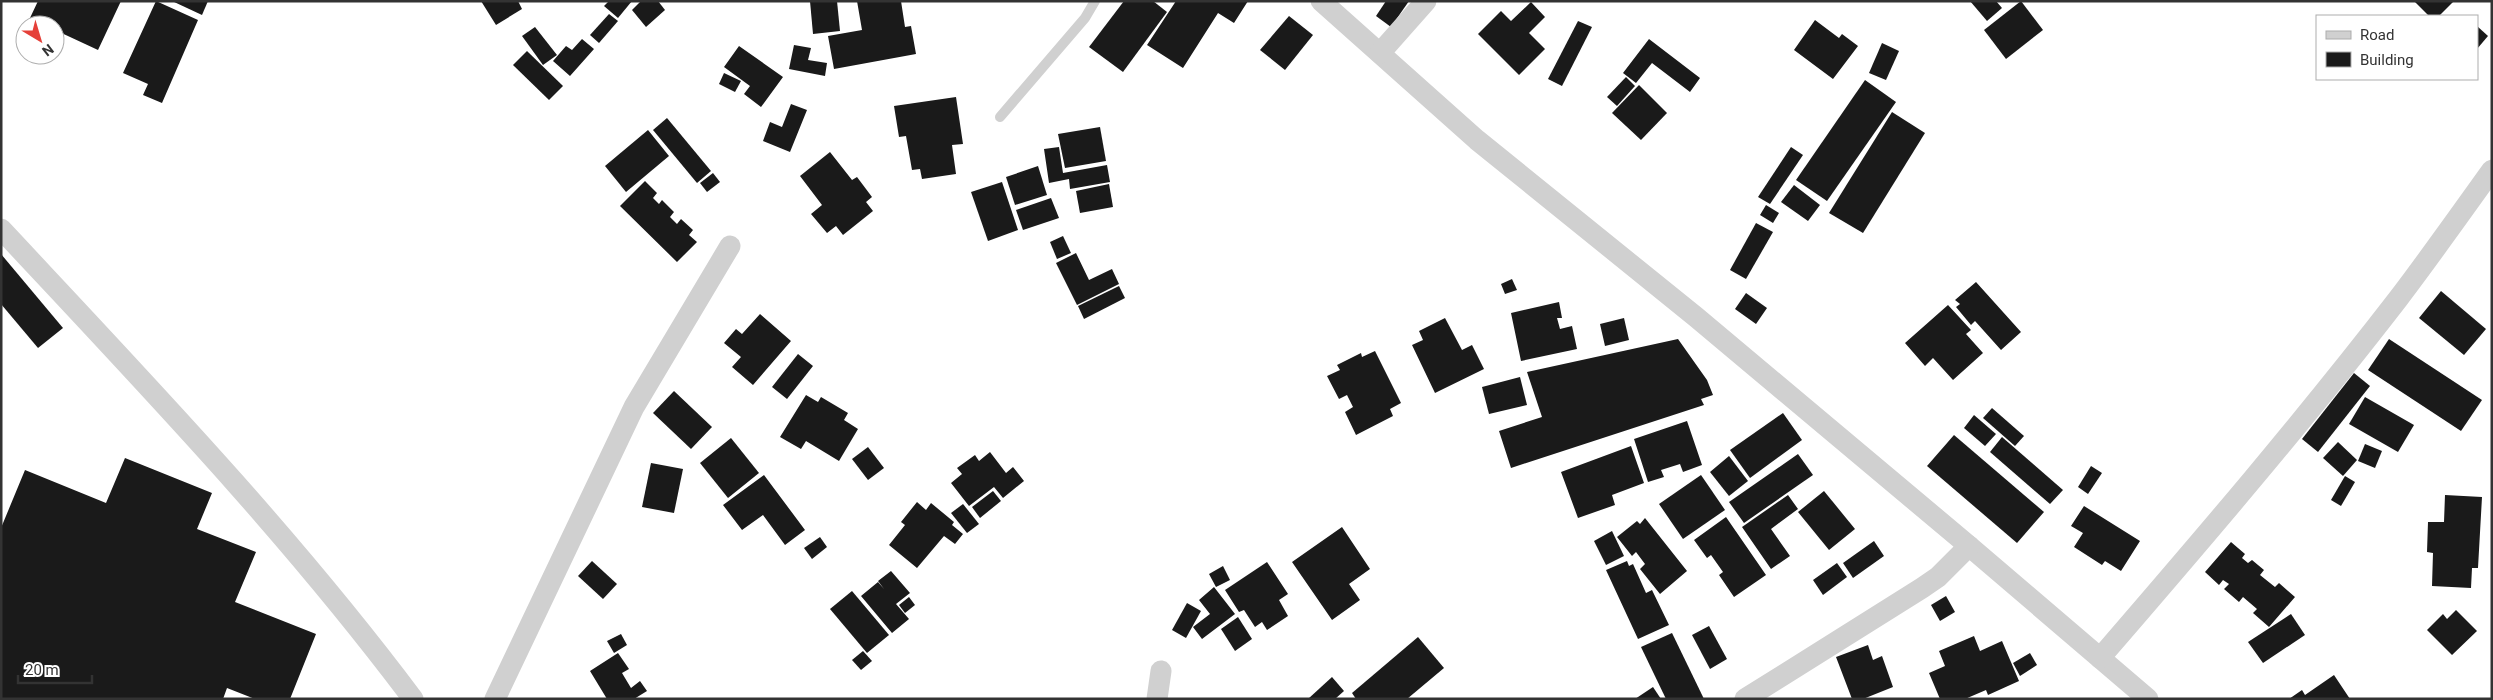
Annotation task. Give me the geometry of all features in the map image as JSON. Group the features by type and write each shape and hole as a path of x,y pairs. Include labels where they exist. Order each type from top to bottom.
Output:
{"street":[{"path":"1321,1 1477,140 1696,316 1970,546 2148,699"},
{"path":"1380,53 1426,1"},
{"path":"2100,658 2229,508 2336,378 2399,298 2492,170"},
{"path":"1,229 205,448 328,592 414,699"},
{"path":"495,699 634,407 730,246"},
{"path":"1745,699 1922,588 1938,577 1970,546"},
{"path":"1157,699 1161,671"}],"lane":[{"path":"1000,117 1085,18 1095,1"}],"building":[{"path":"38,1 121,1 98,50 65,35 65,15 31,15"},
{"path":"156,1 198,20 162,103 143,95 148,84 123,73"},
{"path":"172,1 208,1 202,15"},
{"path":"481,1 518,1 522,9 496,25"},
{"path":"609,1 632,1 618,18 604,6"},
{"path":"641,1 658,1 665,10 646,27 632,10"},
{"path":"810,1 837,1 840,31 813,34"},
{"path":"857,1 901,1 905,27 911,26 916,54 834,69 828,36 862,30"},
{"path":"1124,1 1153,1 1167,12 1123,72 1089,47"},
{"path":"1176,1 1248,1 1234,23 1218,13 1183,68 1147,45"},
{"path":"1386,1 1409,1 1391,27 1376,16"},
{"path":"1970,1 1996,1 2002,8 1987,21"},
{"path":"2021,1 2043,30 2006,59 1984,30"},
{"path":"2414,1 2454,1 2440,15 2428,15"},
{"path":"1531,2 1545,17 1529,33 1545,49 1519,75 1478,34 1501,11 1511,21"},
{"path":"609,14 618,21 599,43 590,35"},
{"path":"1289,16 1313,35 1285,70 1260,50"},
{"path":"1815,20 1839,38 1842,34 1858,46 1833,79 1794,50"},
{"path":"1578,21 1592,27 1562,86 1548,79"},
{"path":"535,27 557,55 543,65 522,36"},
{"path":"2478,27 2488,36 2478,48"},
{"path":"582,39 594,49 570,76 553,61 566,46 572,50"},
{"path":"1649,39 1700,78 1690,92 1652,63 1636,83 1623,73"},
{"path":"1882,43 1899,51 1886,80 1869,73"},
{"path":"794,45 811,48 808,60 827,63 825,76 789,69"},
{"path":"739,46 783,77 761,107 744,94 750,86 724,67"},
{"path":"527,51 563,86 549,100 513,65"},
{"path":"724,73 741,81 735,92 719,84"},
{"path":"1626,77 1635,86 1617,106 1607,97"},
{"path":"1865,80 1896,102 1827,201 1796,180"},
{"path":"1639,85 1667,113 1641,140 1612,113"},
{"path":"956,97 963,144 952,145 956,174 922,179 920,169 912,170 906,136 899,137 894,106"},
{"path":"791,104 807,110 790,152 763,141 770,122 782,127"},
{"path":"1892,112 1925,133 1863,233 1829,213"},
{"path":"667,118 711,171 697,183 653,130"},
{"path":"1100,127 1106,161 1065,168 1058,134"},
{"path":"648,130 669,156 626,192 605,166"},
{"path":"1059,147 1063,173 1107,165 1110,182 1070,189 1069,179 1049,183 1044,149"},
{"path":"1791,147 1803,155 1770,204 1758,197"},
{"path":"830,152 852,180 857,177 872,197 866,202 873,211 843,235 836,226 827,233 811,214 822,205 800,176"},
{"path":"1038,166 1047,195 1015,205 1006,177"},
{"path":"713,173 720,182 707,192 700,183"},
{"path":"645,181 657,193 653,198 659,204 662,200 674,212 670,217 677,224 681,219 693,230 689,235 697,242 677,262 620,206"},
{"path":"1002,182 1018,230 988,241 971,192"},
{"path":"1109,184 1113,207 1080,213 1076,191"},
{"path":"1794,185 1820,205 1808,221 1781,202"},
{"path":"1051,198 1059,218 1023,230 1016,210"},
{"path":"1766,205 1779,213 1773,223 1760,215"},
{"path":"1756,223 1773,232 1746,279 1730,270"},
{"path":"1063,236 1071,253 1057,259 1050,242"},
{"path":"1076,253 1089,280 1112,269 1119,284 1077,305 1056,263"},
{"path":"1,254 63,328 38,348 1,304"},
{"path":"1512,279 1517,290 1505,294 1501,284"},
{"path":"1976,282 2021,332 2001,350 1975,321 1971,325 1956,307 1960,304 1955,300"},
{"path":"1119,286 1125,298 1084,319 1078,306"},
{"path":"2441,291 2486,329 2464,355 2419,318"},
{"path":"1746,293 1767,308 1756,324 1735,309"},
{"path":"1559,302 1562,318 1557,318 1560,329 1572,326 1577,349 1521,361 1511,313"},
{"path":"1948,305 1971,330 1966,334 1983,353 1953,380 1933,358 1925,366 1905,343"},
{"path":"760,314 791,341 753,385 732,367 741,357 724,343 736,329 742,334"},
{"path":"1445,318 1462,350 1472,345 1484,369 1435,393 1412,345 1423,340 1419,331"},
{"path":"1624,318 1629,340 1605,346 1600,324"},
{"path":"1678,339 1707,380 1713,395 1701,399 1704,405 1511,468 1499,431 1542,417 1527,372"},
{"path":"2389,339 2482,400 2461,431 2368,370"},
{"path":"1375,351 1401,403 1390,409 1393,416 1356,435 1345,412 1353,407 1347,395 1339,399 1327,376 1340,370 1337,365 1361,353 1362,357"},
{"path":"798,354 813,366 787,399 772,387"},
{"path":"2354,373 2370,386 2318,452 2302,439"},
{"path":"1520,377 1527,405 1489,414 1482,387"},
{"path":"674,391 712,427 691,449 653,413"},
{"path":"806,395 818,402 821,397 848,413 844,420 858,429 839,461 806,441 801,449 780,437"},
{"path":"2365,397 2414,425 2398,452 2349,424"},
{"path":"1992,408 2024,436 2015,446 1983,418"},
{"path":"1783,413 1802,440 1750,478 1730,450"},
{"path":"1974,415 1996,434 1985,446 1964,428"},
{"path":"1687,421 1702,465 1683,472 1680,464 1661,470 1664,477 1648,482 1634,439"},
{"path":"1954,435 2044,512 2017,543 1927,466"},
{"path":"2002,437 2063,490 2050,504 1990,452"},
{"path":"731,438 759,473 728,498 700,463"},
{"path":"2338,442 2357,460 2343,476 2323,458"},
{"path":"2365,444 2382,451 2375,468 2358,461"},
{"path":"1631,446 1644,483 1612,495 1615,505 1578,518 1561,472"},
{"path":"868,447 884,468 868,480 852,459"},
{"path":"990,452 1006,473 1013,467 1024,481 1003,498 994,487 969,506 951,483 962,474 957,468 975,455 979,461"},
{"path":"1798,454 1813,475 1744,523 1729,502"},
{"path":"1729,456 1748,481 1729,496 1710,472"},
{"path":"125,458 212,493 197,529 256,552 235,602 316,634 290,699 255,699 227,688 223,699 1,699 1,528 25,470 106,503"},
{"path":"651,463 683,469 674,513 642,507"},
{"path":"2091,466 2102,473 2088,494 2078,487"},
{"path":"764,475 805,530 785,545 763,515 742,530 723,505"},
{"path":"1701,475 1725,510 1683,539 1659,504"},
{"path":"2345,476 2355,482 2341,506 2331,500"},
{"path":"993,491 1001,501 980,518 972,507"},
{"path":"1824,491 1855,529 1829,550 1798,512"},
{"path":"1788,495 1798,509 1771,529 1790,556 1771,569 1742,527"},
{"path":"2445,495 2482,497 2478,568 2472,568 2471,588 2432,586 2433,553 2427,552 2428,522 2444,522"},
{"path":"917,502 926,510 931,503 954,522 952,525 963,534 955,544 944,536 917,568 889,545 905,525 901,522"},
{"path":"963,504 979,524 967,533 951,513"},
{"path":"2084,506 2140,541 2121,571 2105,561 2102,565 2074,547 2083,533 2071,526"},
{"path":"1726,517 1766,575 1734,597 1719,575 1723,572 1711,555 1707,558 1694,540"},
{"path":"1645,518 1687,571 1660,594 1640,569 1645,564 1636,552 1632,556 1617,537 1637,521 1640,524"},
{"path":"1342,527 1370,569 1349,584 1360,600 1332,620 1292,562"},
{"path":"1612,531 1624,556 1606,565 1594,541"},
{"path":"820,537 827,547 812,559 804,548"},
{"path":"1874,541 1884,556 1853,578 1843,563"},
{"path":"2231,542 2245,554 2242,558 2248,563 2252,560 2264,570 2260,575 2275,587 2279,583 2295,597 2269,627 2253,613 2257,609 2243,597 2239,602 2224,589 2229,584 2223,580 2219,585 2205,572"},
{"path":"592,561 617,584 603,599 578,576"},
{"path":"1627,561 1629,566 1633,564 1646,593 1652,590 1669,625 1638,639 1606,570"},
{"path":"1267,562 1288,594 1279,600 1288,616 1267,630 1262,622 1255,627 1244,610 1239,612 1225,590"},
{"path":"1837,563 1847,577 1823,595 1813,580"},
{"path":"1223,566 1230,580 1216,587 1209,574"},
{"path":"891,571 910,593 896,604 909,619 892,633 861,596 878,582 884,589 878,581"},
{"path":"1214,587 1235,614 1202,639 1193,627 1210,614 1199,600"},
{"path":"852,591 889,635 867,653 830,609"},
{"path":"1946,596 1955,612 1940,621 1931,605"},
{"path":"909,597 915,605 905,613 899,605"},
{"path":"1187,603 1201,611 1186,638 1172,630"},
{"path":"2456,610 2477,631 2452,655 2427,630 2443,614 2447,619"},
{"path":"2291,614 2305,635 2263,663 2248,642"},
{"path":"1238,617 1252,639 1235,651 1221,629"},
{"path":"1709,626 1727,659 1710,669 1692,635"},
{"path":"1672,633 1704,699 1666,699 1641,647"},
{"path":"621,634 627,645 614,653 607,641"},
{"path":"1974,636 1980,651 2002,641 2019,681 1988,695 1986,690 1965,699 1940,699 1929,673 1945,666 1939,651"},
{"path":"1418,637 1444,668 1407,699 1356,699 1352,693"},
{"path":"1868,645 1873,660 1882,656 1893,687 1863,699 1852,699 1836,657"},
{"path":"863,651 872,661 861,670 852,660"},
{"path":"618,653 629,669 622,673 631,688 640,681 647,691 634,699 607,699 590,671"},
{"path":"2030,653 2037,665 2020,676 2013,663"},
{"path":"2334,675 2350,699 2289,699 2302,690 2305,695"},
{"path":"1332,677 1344,691 1335,699 1308,699"},
{"path":"1653,687 1661,699 1635,699"}]}
